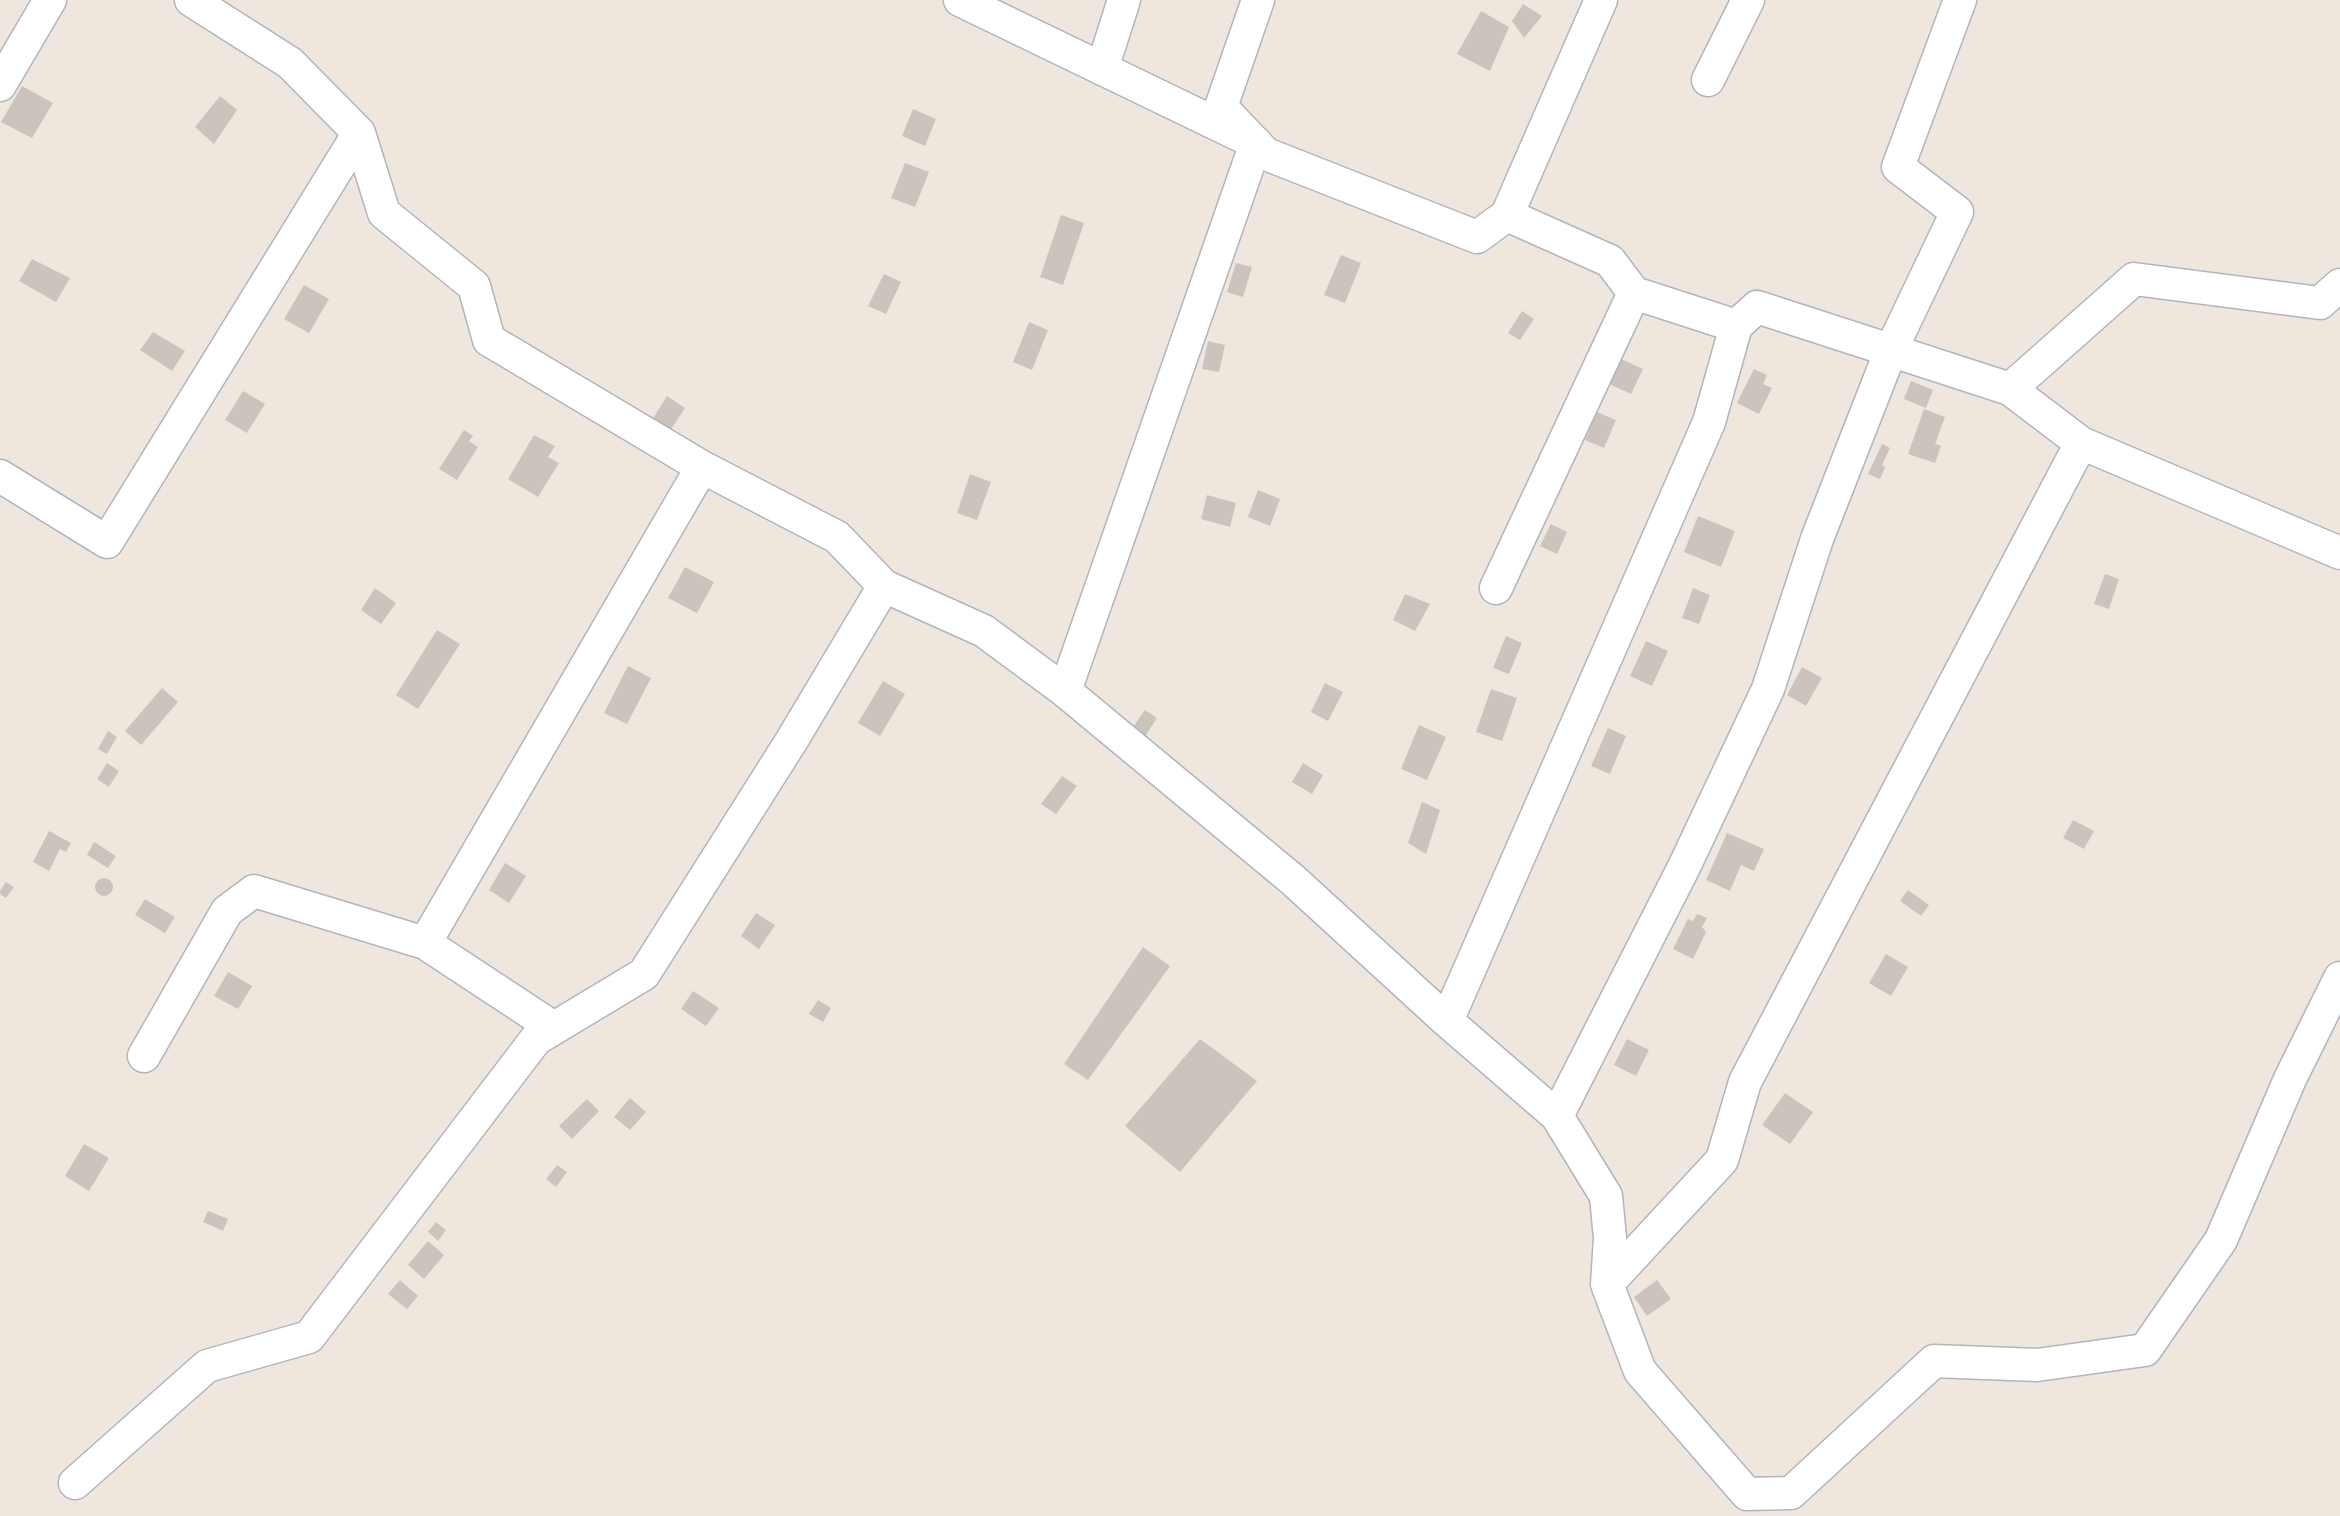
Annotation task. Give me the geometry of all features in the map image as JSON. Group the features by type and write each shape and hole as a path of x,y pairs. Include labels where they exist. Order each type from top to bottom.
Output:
{"street":[{"path":"0,85 50,0"},
{"path":"191,0 290,63 359,133 384,213 474,286 489,340 702,467 837,537 884,586 984,631 1065,691 1293,880 1447,1021 1558,1116 1606,1196 1610,1238 1607,1284 1640,1371 1747,1494 1791,1493 1934,1361 2037,1365 2145,1350 2221,1240 2290,1079 2340,978"},
{"path":"960,0 1256,144"},
{"path":"1102,69 1124,0"},
{"path":"1258,0 1221,107 1266,154 1477,237 1507,215 1601,0"},
{"path":"1707,80 1748,0"},
{"path":"1558,1116 1684,867 1768,689 1817,539 1891,350 1957,212 1898,167 1960,0"},
{"path":"0,476 107,542 359,133"},
{"path":"1065,691 1256,144"},
{"path":"1507,215 1610,261 1634,293 1736,326"},
{"path":"2010,389 2134,279 2320,303 2340,285"},
{"path":"1496,588 1634,293"},
{"path":"1447,1021 1709,422 1736,326 1757,307 2010,389 2081,443 2340,553"},
{"path":"1607,1284 1722,1160 1745,1082 2081,443"},
{"path":"425,943 702,467"},
{"path":"75,1483 207,1366 309,1337 536,1039 644,974 792,740 884,586"},
{"path":"144,1056 227,911 254,891 425,943 554,1028"}],"building":[{"path":"1523,4 1542,16 1524,38 1512,21"},
{"path":"1481,11 1509,27 1490,71 1457,54"},
{"path":"22,86 53,103 32,138 1,122"},
{"path":"220,96 237,110 214,144 195,127"},
{"path":"913,109 936,119 925,146 902,136"},
{"path":"905,163 929,172 915,207 891,198"},
{"path":"1061,215 1084,223 1063,285 1040,277"},
{"path":"1341,255 1361,263 1345,303 1324,295"},
{"path":"32,259 70,278 56,302 19,281"},
{"path":"1236,263 1252,267 1243,297 1227,292"},
{"path":"884,274 901,282 886,314 868,306"},
{"path":"304,285 329,299 309,333 284,319"},
{"path":"1522,311 1534,319 1520,340 1508,333"},
{"path":"1029,322 1048,330 1032,370 1013,362"},
{"path":"153,332 185,351 172,371 140,350"},
{"path":"1208,341 1225,345 1219,372 1202,369"},
{"path":"1621,359 1643,369 1631,394 1609,384"},
{"path":"1754,369 1767,375 1763,384 1772,388 1759,414 1737,403"},
{"path":"1911,381 1933,390 1926,408 1904,399"},
{"path":"243,391 265,404 247,433 225,420"},
{"path":"667,396 685,408 668,434 650,423"},
{"path":"1924,409 1945,417 1935,444 1941,446 1935,463 1908,454"},
{"path":"1597,412 1616,420 1604,448 1585,440"},
{"path":"464,430 473,436 469,441 478,447 457,480 439,469"},
{"path":"534,435 555,446 548,457 559,463 538,497 508,479"},
{"path":"1882,444 1890,448 1882,465 1885,467 1880,479 1868,474"},
{"path":"970,474 991,482 977,520 957,513"},
{"path":"1258,490 1280,499 1270,526 1248,517"},
{"path":"1207,495 1236,503 1230,527 1201,519"},
{"path":"1698,516 1735,531 1721,567 1684,552"},
{"path":"1551,524 1567,532 1557,554 1540,546"},
{"path":"685,567 714,582 697,613 668,598"},
{"path":"2105,574 2119,579 2109,609 2094,604"},
{"path":"375,588 396,603 381,624 361,610"},
{"path":"1693,588 1710,595 1699,624 1682,618"},
{"path":"1405,594 1430,604 1415,631 1393,620"},
{"path":"437,630 460,644 418,709 396,695"},
{"path":"1506,636 1522,643 1509,674 1493,668"},
{"path":"1646,641 1668,651 1652,686 1630,676"},
{"path":"628,666 651,678 627,724 604,713"},
{"path":"1802,667 1822,678 1806,706 1787,695"},
{"path":"883,681 905,694 880,736 858,723"},
{"path":"1325,683 1343,692 1328,721 1311,712"},
{"path":"162,688 178,702 141,745 125,731"},
{"path":"1491,689 1517,698 1502,741 1476,732"},
{"path":"1145,710 1157,718 1144,738 1131,730"},
{"path":"1419,725 1446,737 1427,780 1401,769"},
{"path":"1608,728 1626,736 1610,774 1591,766"},
{"path":"108,731 117,737 107,754 98,749"},
{"path":"107,763 119,771 109,787 97,779"},
{"path":"1303,763 1323,775 1312,794 1292,782"},
{"path":"1062,776 1077,786 1056,814 1041,804"},
{"path":"1422,802 1440,810 1426,854 1408,843"},
{"path":"2073,820 2094,831 2084,849 2063,838"},
{"path":"49,831 71,843 66,852 60,849 49,871 33,862"},
{"path":"1727,833 1764,849 1754,871 1741,865 1730,891 1706,880"},
{"path":"94,842 116,856 108,868 87,855"},
{"path":"505,863 526,876 509,903 489,890"},
{"path":"104,878 110,881 113,887 110,893 104,896 98,893 95,887 98,881"},
{"path":"6,882 14,887 6,898 0,891"},
{"path":"1908,890 1929,905 1921,916 1900,901"},
{"path":"145,899 175,917 165,933 135,915"},
{"path":"756,913 775,925 759,949 741,936"},
{"path":"1697,914 1707,918 1702,927 1706,932 1693,959 1673,949 1688,919 1693,921"},
{"path":"1143,947 1170,966 1088,1080 1064,1064"},
{"path":"1886,954 1908,967 1891,996 1869,983"},
{"path":"228,972 252,986 238,1009 214,996"},
{"path":"693,991 719,1008 706,1026 681,1009"},
{"path":"818,1000 831,1008 823,1022 809,1014"},
{"path":"1200,1039 1257,1081 1180,1172 1125,1126"},
{"path":"1627,1039 1649,1050 1636,1076 1614,1065"},
{"path":"1785,1093 1813,1112 1790,1144 1762,1125"},
{"path":"630,1098 646,1112 630,1130 614,1117"},
{"path":"587,1099 599,1111 572,1139 559,1126"},
{"path":"84,1144 109,1158 89,1191 65,1176"},
{"path":"557,1165 567,1172 556,1187 546,1179"},
{"path":"208,1211 228,1219 223,1231 203,1222"},
{"path":"436,1222 446,1230 438,1241 428,1232"},
{"path":"428,1241 444,1255 424,1279 408,1265"},
{"path":"400,1280 418,1296 407,1309 388,1294"},
{"path":"1657,1280 1671,1299 1647,1316 1634,1297"}]}
